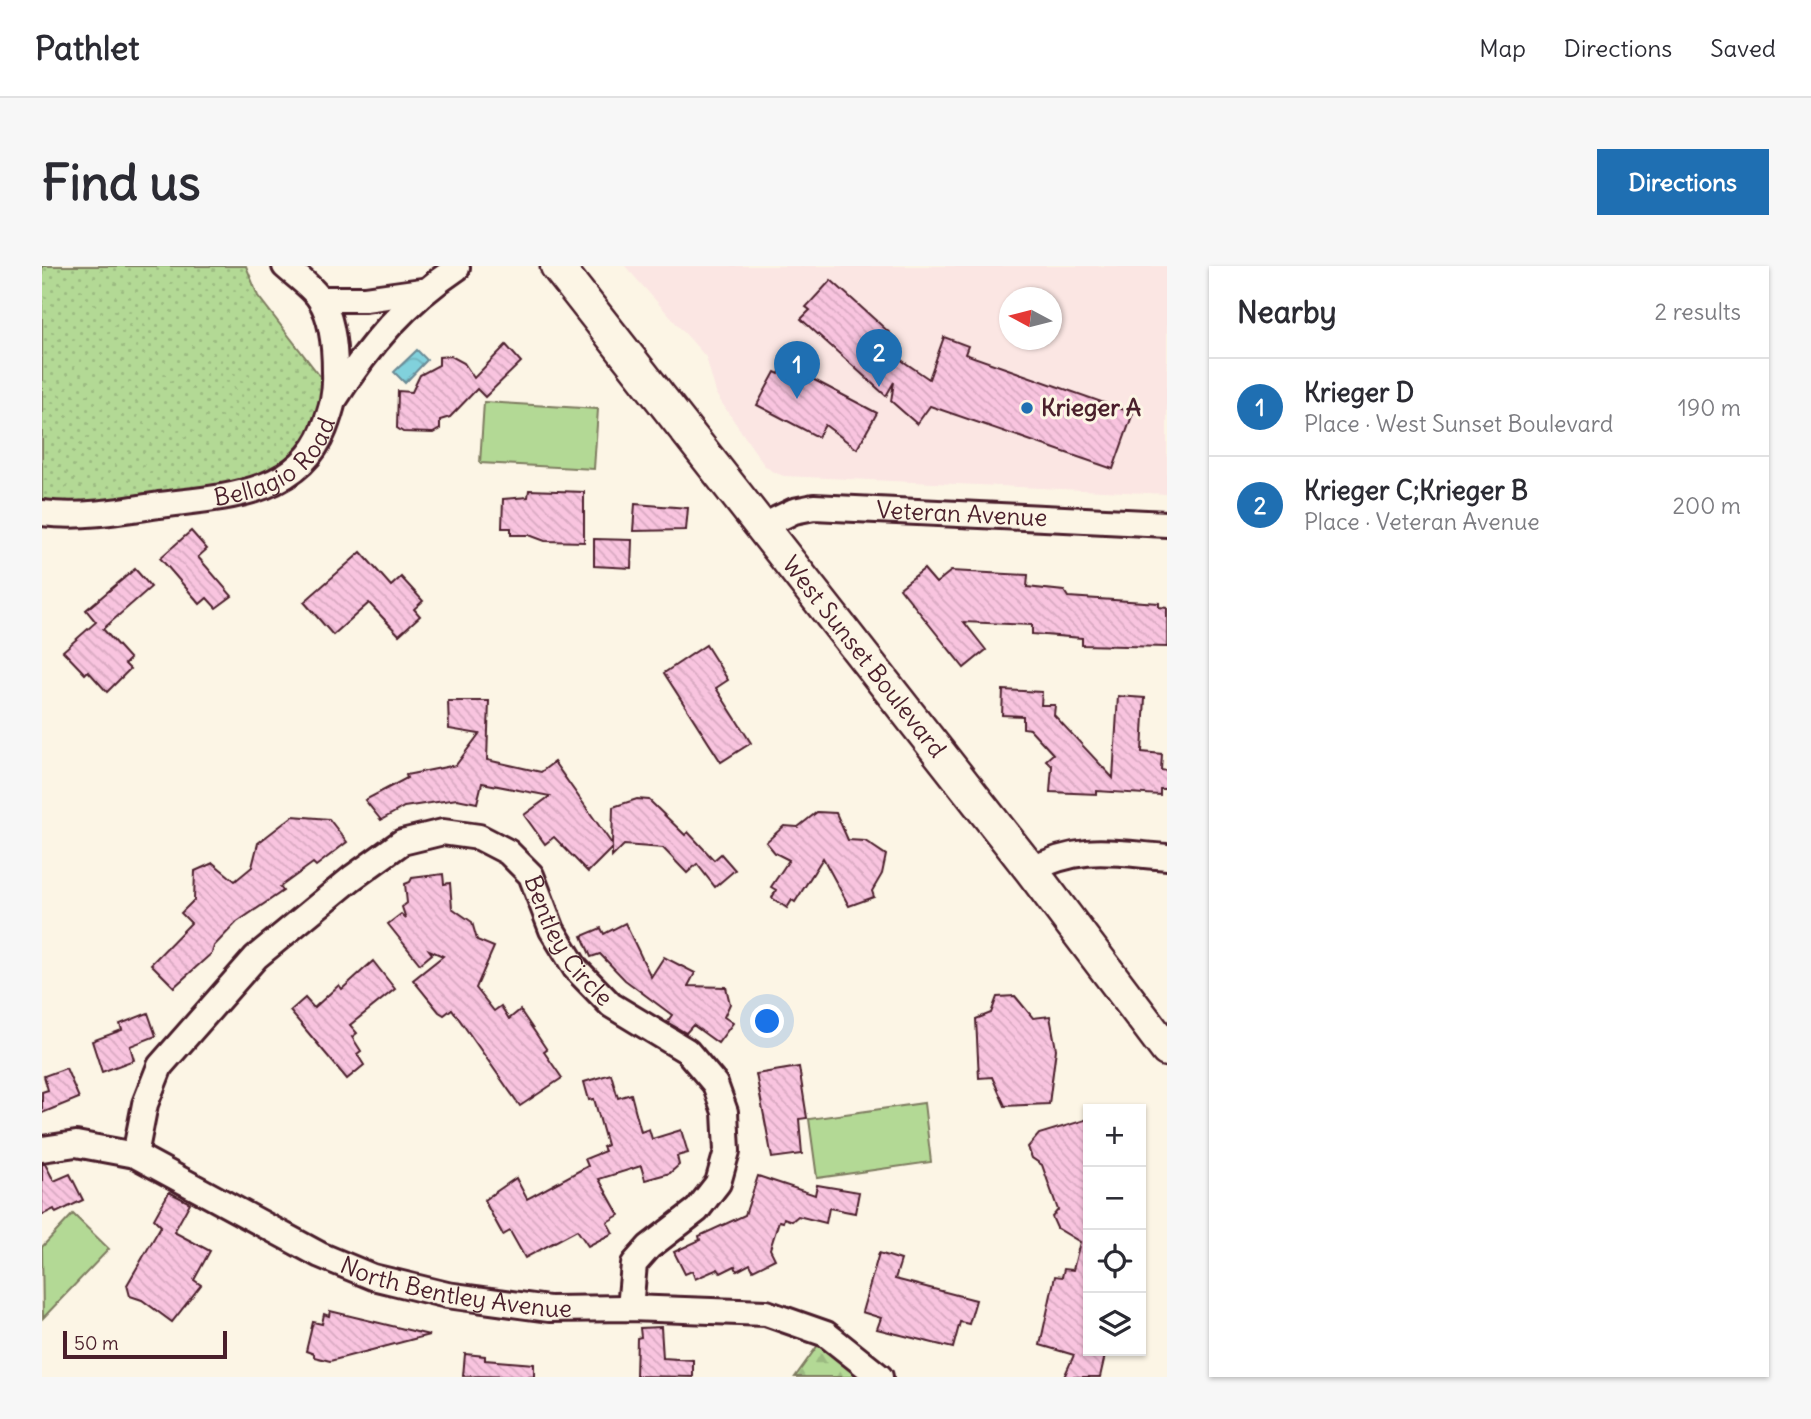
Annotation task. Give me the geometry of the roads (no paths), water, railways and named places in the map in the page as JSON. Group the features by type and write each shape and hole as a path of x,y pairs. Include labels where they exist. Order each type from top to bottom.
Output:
{"main road":[{"name":"West Sunset Boulevard","path":"557,266 1031,870 1167,1050"}],"street":[{"name":"Bellagio Road","path":"42,513 104,513 256,490 292,472 311,454 336,397 331,329 320,299 285,266"},
{"path":"336,397 360,359 422,291 459,267"},
{"path":"320,299 365,299 422,291"},
{"name":"Veteran Avenue","path":"761,527 794,511 814,507 1167,524"},
{"name":"Bentley Circle","path":"135,1155 145,1104 160,1066 256,957 352,878 402,842 443,832 479,837 508,852 531,875 552,930 576,969 611,1005 687,1051 715,1084 725,1112 727,1151 718,1183 697,1210 649,1247 634,1264 631,1308"},
{"path":"1031,870 1060,856 1078,852 1167,857"},
{"name":"North Bentley Avenue","path":"42,1149 76,1144 135,1155 320,1255 373,1277 447,1295 548,1309 631,1308 766,1313 827,1334 880,1377"}],"water":[{"path":"417,350 427,360 405,383 394,372"}],"place":[{"name":"Krieger C;Krieger B","path":"879,387"},
{"name":"Krieger D","path":"797,399"},
{"name":"Krieger A","path":"1027,408"}]}
